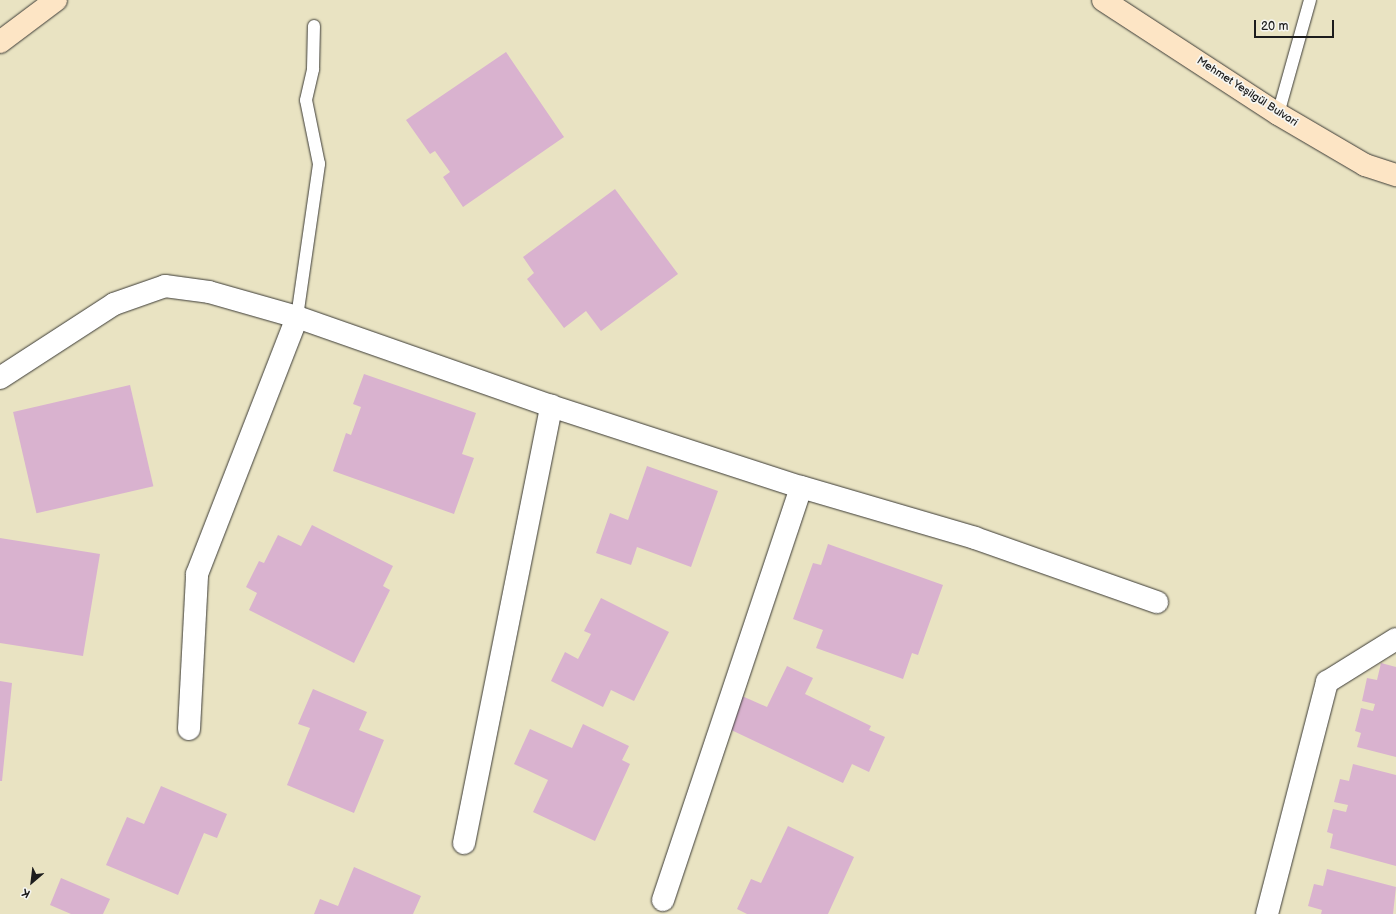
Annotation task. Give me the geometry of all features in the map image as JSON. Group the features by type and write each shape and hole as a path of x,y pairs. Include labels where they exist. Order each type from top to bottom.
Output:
{"main road":[{"path":"0,42 56,0"},
{"name":"Mehmet Yeşilgül Bulvari","path":"1103,0 1278,114 1365,165 1396,176"}],"street":[{"path":"0,378 114,304 165,286 209,292 297,317 551,406 801,487 975,538 1157,602"},
{"path":"189,729 197,574 297,317"},
{"path":"464,843 551,406"},
{"path":"663,900 801,487"},
{"path":"1267,914 1327,682 1396,639"}],"lane":[{"path":"1278,114 1310,0"},
{"path":"297,317 319,164 306,100 313,69 314,26"}],"building":[{"path":"506,52 564,137 463,207 443,177 450,172 435,151 430,154 406,120"},
{"path":"615,189 678,274 601,331 586,311 564,328 527,279 534,273 523,257"},
{"path":"364,374 476,413 462,454 474,458 454,514 333,471 346,433 351,435 361,407 353,404"},
{"path":"130,385 153,486 36,513 13,412"},
{"path":"647,466 718,491 691,567 637,547 631,565 596,553 610,513 628,520"},
{"path":"312,525 393,566 383,586 390,590 354,663 249,610 257,593 246,587 259,561 264,563 278,535 301,546"},
{"path":"0,538 100,554 83,656 0,643"},
{"path":"828,544 943,585 918,655 912,653 903,679 816,648 823,630 793,619 813,563 821,565"},
{"path":"601,598 669,632 634,701 611,690 603,707 551,681 565,652 578,659 591,634 584,631"},
{"path":"1381,663 1396,667 1396,757 1357,747 1361,733 1355,731 1361,708 1373,711 1375,704 1362,701 1367,678 1377,680"},
{"path":"787,666 813,678 805,694 871,726 869,730 885,737 869,772 852,764 843,783 727,728 742,696 767,707"},
{"path":"0,681 12,683 2,781 0,781"},
{"path":"313,689 367,712 359,730 384,740 354,813 287,785 310,728 298,724"},
{"path":"583,724 629,746 622,760 630,764 595,841 533,812 548,780 514,764 530,729 572,748"},
{"path":"1353,764 1396,775 1396,866 1330,848 1333,834 1327,832 1333,809 1346,812 1348,805 1334,802 1340,779 1349,781"},
{"path":"161,786 227,814 217,838 204,833 178,895 106,865 127,817 144,824"},
{"path":"788,826 854,857 828,914 747,914 737,909 751,879 761,883"},
{"path":"354,867 421,896 413,914 314,914 320,899 338,906"},
{"path":"1327,869 1396,887 1393,914 1321,914 1322,910 1308,906 1314,884 1323,886"},
{"path":"61,878 110,899 103,914 71,914 50,905"}]}
